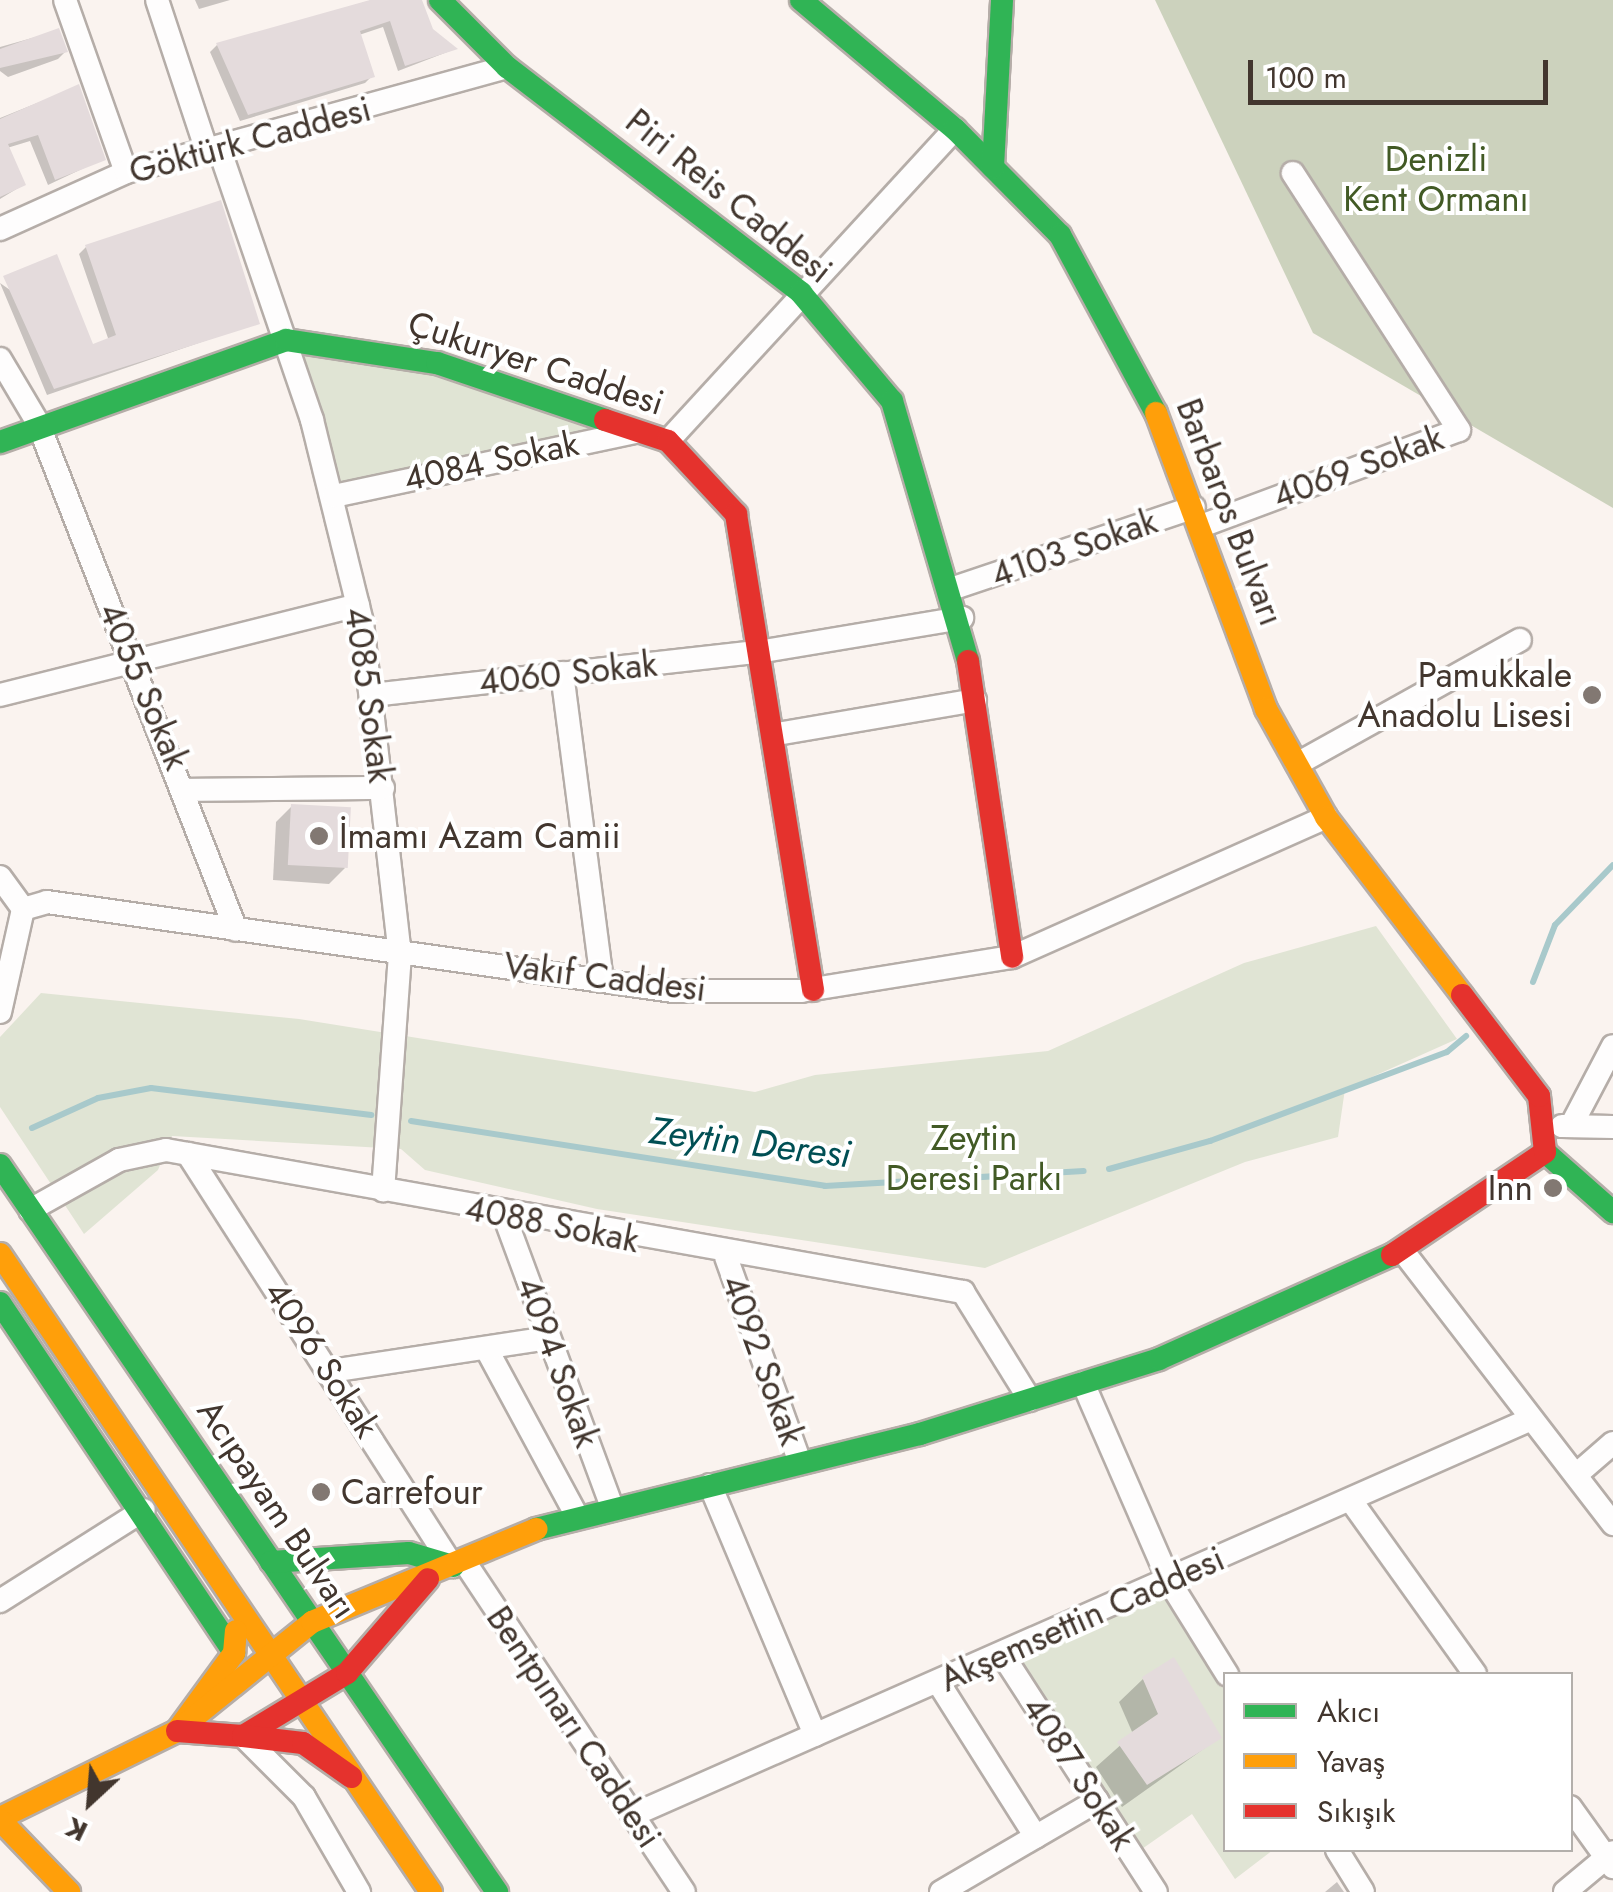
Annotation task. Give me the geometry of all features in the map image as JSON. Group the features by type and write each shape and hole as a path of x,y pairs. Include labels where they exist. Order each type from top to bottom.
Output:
{"street":[{"path":"65,0 126,172"},
{"name":"4085 Sokak","path":"157,0 284,334 334,496 358,604 383,788 385,875 400,954 379,1149 383,1190"},
{"name":"Piri Reis Caddesi","path":"440,0 507,67 801,293 892,401 962,618 1012,957"},
{"name":"Barbaros Bulvarı","path":"801,0 955,130 1060,235 1117,326 1198,517 1266,709 1326,817 1560,1126"},
{"path":"993,168 1002,0"},
{"name":"Göktürk Caddesi","path":"0,229 126,172 214,151 507,67"},
{"path":"659,436 955,130"},
{"name":"4069 Sokak","path":"1198,517 1459,430 1293,173"},
{"name":"Çukuryer Caddesi","path":"0,442 42,434 284,334 436,362 659,436 736,514 764,651 813,990"},
{"name":"4055 Sokak","path":"0,359 42,434 131,660 188,790 236,930"},
{"name":"4084 Sokak","path":"334,496 659,436"},
{"name":"4103 Sokak","path":"954,588 1198,517"},
{"path":"0,695 358,604"},
{"name":"4060 Sokak","path":"372,696 764,651 962,618"},
{"path":"1297,764 1520,640"},
{"path":"562,672 602,979"},
{"path":"777,734 975,700"},
{"path":"188,790 383,788"},
{"name":"Vakıf Caddesi","path":"23,909 47,902 673,991 813,990 1012,957 1326,817"},
{"path":"0,877 23,909 0,1012"},
{"path":"70,1892 0,1819 177,1731 312,1622 578,1518 800,1463 1030,1400 1160,1359 1402,1250 1545,1152 1613,1046"},
{"path":"1560,1126 1613,1127"},
{"path":"1545,1152 1613,1212"},
{"name":"4088 Sokak","path":"30,1210 119,1160 188,1154 726,1257 963,1292 1030,1400"},
{"name":"4096 Sokak","path":"188,1154 458,1564"},
{"name":"Acıpayam Bulvarı","path":"0,1166 497,1892"},
{"name":"4094 Sokak","path":"504,1216 613,1509"},
{"path":"1402,1250 1529,1420 1613,1524"},
{"path":"0,1254 368,1789 431,1892"},
{"name":"4092 Sokak","path":"726,1257 800,1463"},
{"path":"0,1303 144,1510 234,1653"},
{"path":"331,1371 549,1338"},
{"path":"486,1348 578,1518"},
{"path":"1082,1383 1168,1581 1226,1672"},
{"name":"Akşemsettin Caddesi","path":"633,1815 1352,1502 1529,1420"},
{"path":"1576,1475 1613,1442"},
{"path":"710,1485 814,1736"},
{"path":"1352,1502 1475,1672"},
{"path":"0,1601 144,1510"},
{"path":"270,1562 409,1553 458,1564"},
{"name":"Bentpınarı Caddesi","path":"458,1564 684,1892"},
{"path":"243,1736 347,1674 430,1576"},
{"path":"177,1731 234,1653 240,1600"},
{"name":"4087 Sokak","path":"1002,1654 1156,1892"},
{"path":"938,1682 1036,1837"},
{"path":"177,1731 303,1743 368,1789 415,1892"},
{"path":"243,1736 304,1796 359,1892"},
{"path":"941,1892 1097,1801"},
{"path":"1565,1892 1611,1859 1573,1811"},
{"path":"1337,1852 1363,1892"}],"green space":[{"name":"Denizli Kent Ormanı","path":"1155,0 1613,0 1613,508 1313,333"},
{"path":"301,351 468,382 614,430 337,486"},
{"name":"Zeytin Deresi Parkı","path":"1376,926 1457,1039 1345,1089 1338,1137 1245,1162 985,1268 597,1209 425,1170 401,1149 172,1136 158,1170 84,1234 0,1107 0,1037 41,993 299,1019 755,1092 815,1075 1048,1051 1244,963"},
{"path":"1165,1587 1223,1680 1223,1852 1270,1852 1235,1879 1192,1814 1139,1851 1016,1659"}],"building":[{"path":"370,0 422,0 433,29 458,49 405,66 390,21 360,31 375,77 248,115 216,43"},
{"path":"59,28 68,52 0,68 0,49"},
{"path":"79,84 106,160 55,180 38,135 8,144 26,185 0,197 0,119"},
{"path":"221,200 260,324 54,389 3,276 57,254 93,344 116,335 85,245"},
{"name":"İmamı Azam Camii","path":"291,804 351,807 348,868 288,865"},
{"path":"1174,1657 1222,1738 1147,1785 1117,1742 1158,1714 1142,1677"}],"waterway":[{"name":"Zeytin Deresi","path":"1533,982 1555,925 1613,865"},
{"name":"Zeytin Deresi","path":"1109,1169 1210,1141 1447,1052 1466,1036"},
{"name":"Zeytin Deresi","path":"32,1128 98,1098 151,1088 371,1115"},
{"name":"Zeytin Deresi","path":"411,1121 825,1186 1084,1171"}],"traffic: fast":[{"path":"440,0 507,67 801,293 892,401 968,661"},
{"path":"801,0 955,129 1060,235 1156,413"},
{"path":"993,167 1002,0"},
{"path":"0,442 286,340 437,363 605,420"},
{"path":"1545,1152 1613,1212"},
{"path":"0,1165 497,1892"},
{"path":"536,1529 920,1434 1159,1359 1392,1255"},
{"path":"0,1303 234,1653"},
{"path":"271,1562 409,1553 453,1566"}],"traffic: slow":[{"path":"1156,413 1266,709 1326,817 1462,995"},
{"path":"0,1254 431,1892"},
{"path":"0,1818 177,1731 312,1622 536,1529"},
{"path":"177,1731 234,1653 236,1631"},
{"path":"0,1820 69,1892"}],"traffic: jam":[{"path":"605,420 668,441 736,514 813,990"},
{"path":"968,661 1012,957"},
{"path":"1392,1255 1545,1152 1539,1096 1462,995"},
{"path":"177,1731 243,1736 347,1673 428,1579"},
{"path":"243,1736 303,1743 351,1777"}],"place":[{"name":"Pamukkale Anadolu Lisesi","path":"1592,695"},
{"name":"İmamı Azam Camii","path":"319,836"},
{"name":"Inn","path":"1553,1188"},
{"name":"Carrefour","path":"321,1492"}]}
